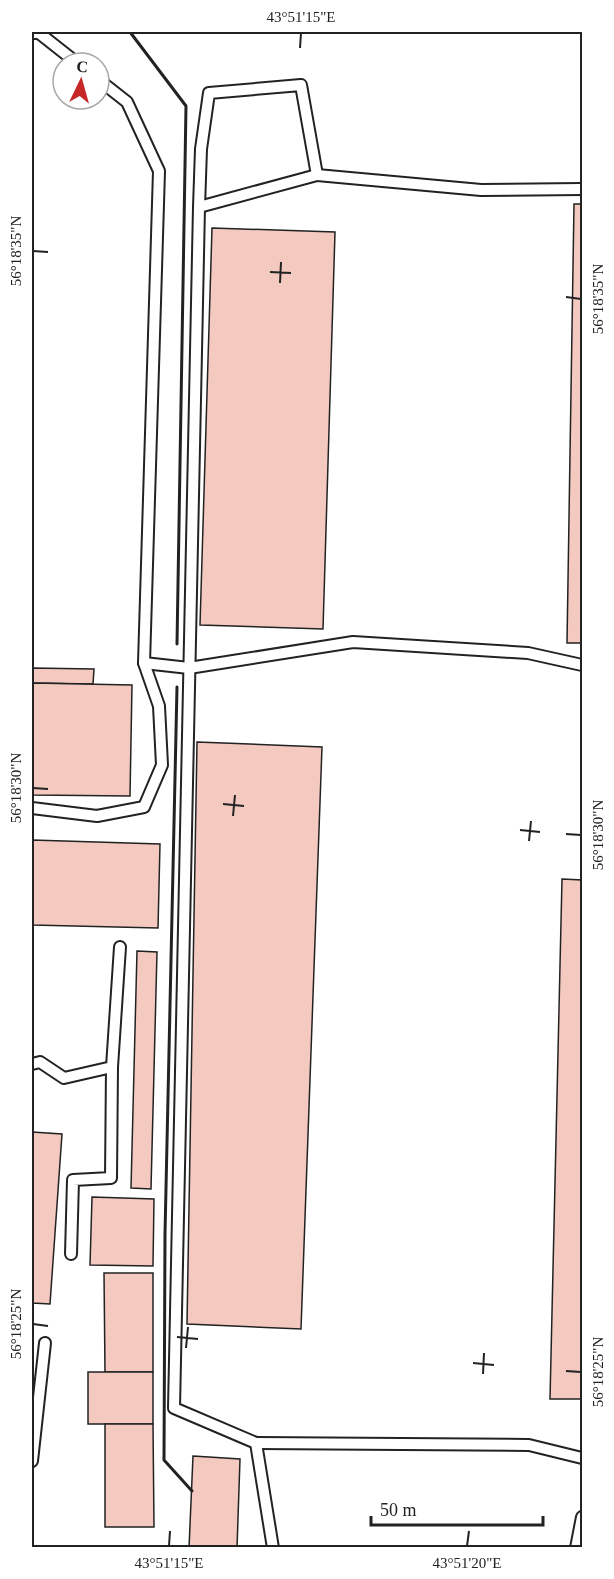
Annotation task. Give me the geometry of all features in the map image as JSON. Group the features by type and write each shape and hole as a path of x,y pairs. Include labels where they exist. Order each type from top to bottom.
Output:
{"lane":[{"path":"32,33 39,33 62,51"},
{"path":"317,175 301,85 210,93 201,149 174,1408 256,1443 529,1445 582,1458"},
{"path":"32,808 97,816 144,807 162,765 159,706 144,663 159,171 127,102 111,89"},
{"path":"200,207 317,175 480,190 582,189"},
{"path":"144,663 189,668 353,642 528,653 582,665"},
{"path":"71,1254 73,1180 111,1178 112,1067 120,947"},
{"path":"32,1064 40,1062 64,1078 112,1067"},
{"path":"32,1461 45,1343"},
{"path":"256,1443 273,1548"},
{"path":"576,1548 582,1517"}],"building":[{"path":"574,204 582,204 582,643 567,643"},
{"path":"212,228 335,232 323,629 200,625"},
{"path":"32,668 94,669 93,684 32,683"},
{"path":"32,683 132,685 130,796 32,795"},
{"path":"197,742 322,747 301,1329 187,1324"},
{"path":"32,840 160,844 158,928 32,925"},
{"path":"562,879 582,880 582,1399 550,1399"},
{"path":"137,951 157,952 151,1189 131,1188"},
{"path":"32,1132 62,1134 50,1304 32,1303"},
{"path":"92,1197 154,1199 153,1266 90,1265"},
{"path":"104,1273 153,1273 153,1372 105,1372"},
{"path":"88,1372 153,1372 153,1424 88,1424"},
{"path":"105,1424 153,1424 154,1527 105,1527"},
{"path":"193,1456 240,1459 237,1548 189,1548"}],"wall":[{"path":"130,32 186,106 177,644"},
{"path":"177,687 165,1234 164,1460 192,1491"}]}
